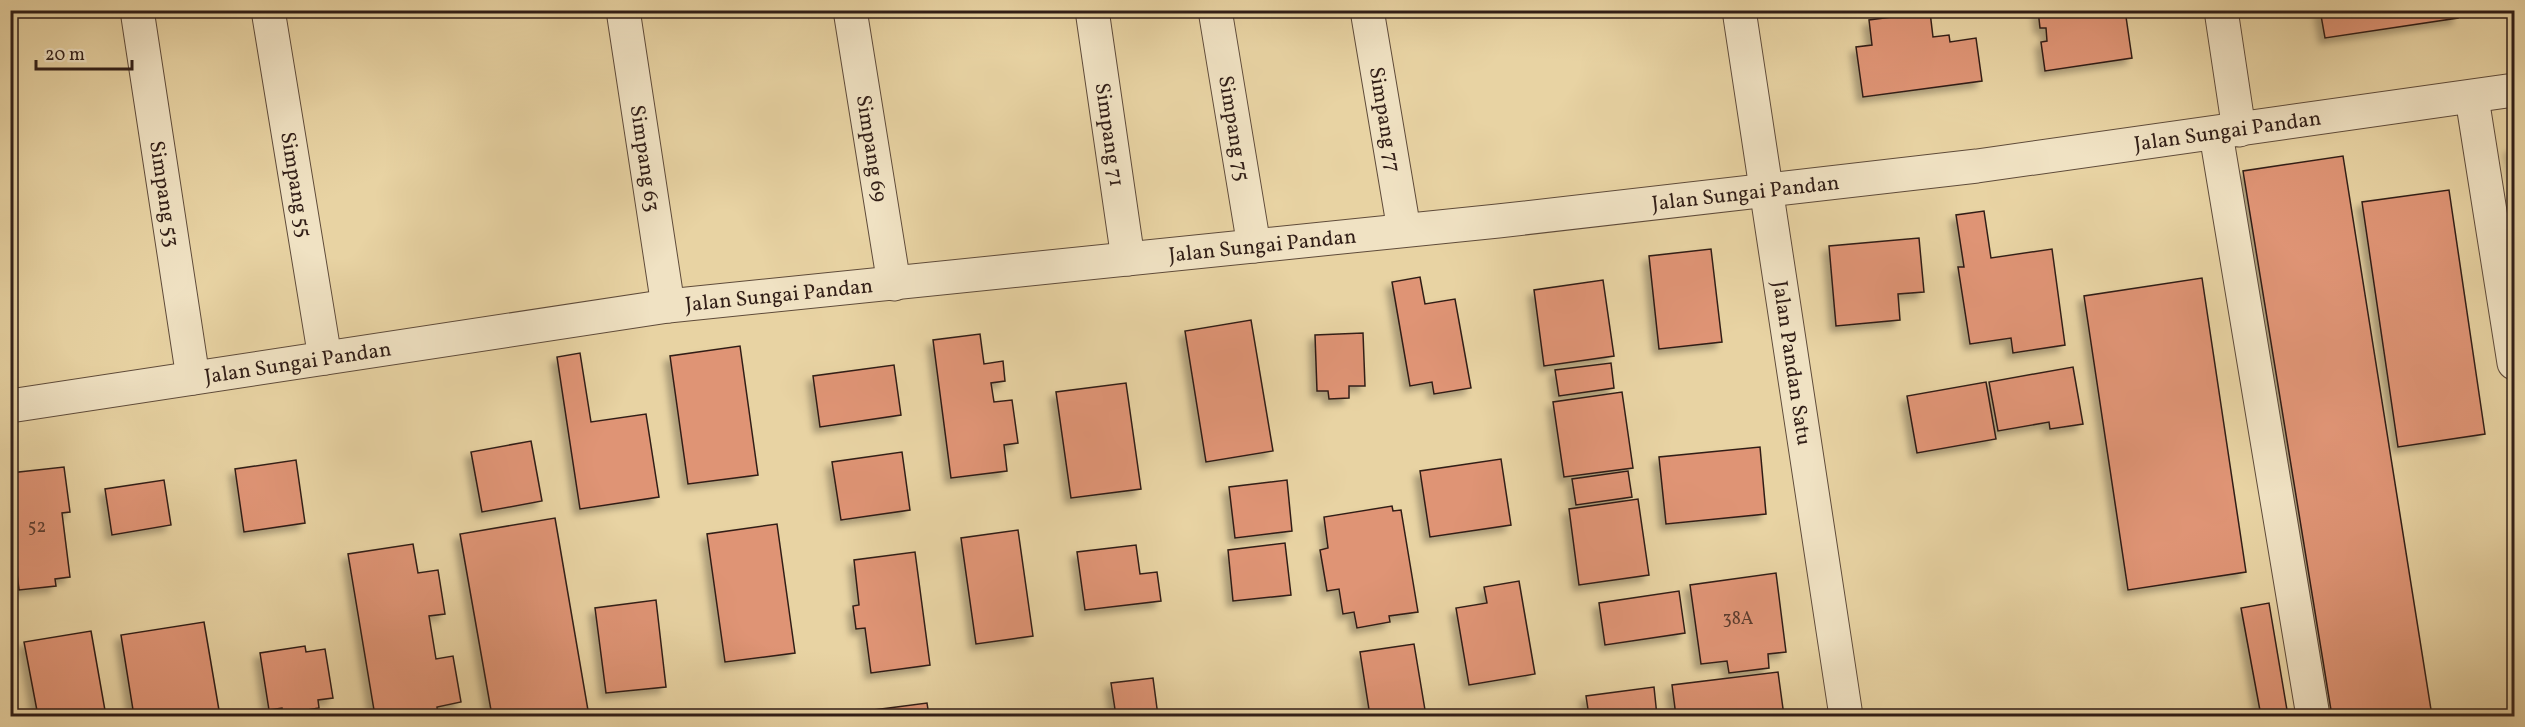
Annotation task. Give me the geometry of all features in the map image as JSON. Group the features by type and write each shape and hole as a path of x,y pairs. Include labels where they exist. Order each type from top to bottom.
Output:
{"street":[{"name":"Simpang 53","path":"137,10 193,378"},
{"name":"Simpang 55","path":"268,10 325,358"},
{"name":"Simpang 63","path":"622,10 668,306"},
{"name":"Simpang 69","path":"850,10 894,284"},
{"name":"Simpang 71","path":"1092,10 1128,259"},
{"name":"Simpang 75","path":"1215,10 1254,246"},
{"name":"Simpang 77","path":"1367,10 1404,230"},
{"name":"Jalan Pandan Satu","path":"1739,10 1846,717"},
{"path":"2221,10 2228,132 2313,717"},
{"name":"Jalan Sungai Pandan","path":"10,406 668,306 1404,230 1977,166 2472,98 2514,90"},
{"path":"2472,98 2514,363"}],"building":[{"path":"2038,10 2125,10 2132,58 2045,71 2041,42 2047,41 2046,28 2040,28"},
{"path":"2320,10 2457,10 2458,18 2325,38"},
{"path":"1930,12 1933,37 1949,35 1950,42 1976,38 1982,81 1863,97 1856,47 1872,45 1869,20"},
{"path":"2514,147 2514,178 2510,148"},
{"path":"2343,156 2432,716 2332,716 2243,171"},
{"path":"2449,190 2485,434 2398,447 2362,202"},
{"path":"1984,211 1991,258 2052,249 2065,345 2013,353 2011,338 1970,344 1958,267 1964,267 1956,215"},
{"path":"1919,238 1924,292 1898,294 1900,320 1836,326 1829,246"},
{"path":"1711,249 1722,342 1659,349 1649,256"},
{"path":"1420,277 1425,304 1455,299 1471,388 1434,394 1432,382 1410,386 1392,282"},
{"path":"2202,278 2246,572 2128,590 2084,296"},
{"path":"1603,280 1614,356 1544,366 1534,290"},
{"path":"1251,320 1273,451 1206,462 1185,331"},
{"path":"1363,333 1365,386 1349,386 1349,398 1329,399 1328,391 1317,391 1315,335"},
{"path":"980,334 984,364 1003,361 1005,381 991,383 994,402 1012,400 1018,443 1004,445 1007,471 951,478 933,340"},
{"path":"740,346 758,475 688,484 670,356"},
{"path":"580,353 591,422 646,414 659,497 580,509 557,357"},
{"path":"1611,363 1614,388 1559,396 1555,370"},
{"path":"894,365 901,415 820,427 813,376"},
{"path":"2073,367 2083,424 2050,429 2049,422 1998,431 1989,382"},
{"path":"1986,382 1996,439 1917,453 1907,396"},
{"path":"1126,383 1141,489 1071,498 1056,392"},
{"path":"1622,392 1633,468 1564,477 1553,402"},
{"path":"531,441 542,501 482,512 471,452"},
{"path":"1760,447 1766,514 1666,524 1659,457"},
{"path":"902,452 910,510 841,520 832,462"},
{"path":"1501,459 1511,525 1430,537 1420,471"},
{"path":"296,460 305,523 244,532 235,469"},
{"path":"64,467 70,512 62,513 70,577 55,579 56,586 19,590 15,556 10,556 10,473"},
{"path":"1628,471 1632,497 1576,505 1572,479"},
{"path":"164,480 171,525 112,535 105,489"},
{"path":"1287,480 1292,531 1235,538 1229,487"},
{"path":"1638,499 1649,575 1579,585 1569,509"},
{"path":"1392,506 1393,511 1401,510 1418,612 1389,616 1390,622 1357,628 1354,612 1343,614 1339,589 1327,591 1320,550 1328,548 1324,517"},
{"path":"555,518 589,716 492,716 460,534"},
{"path":"777,524 795,653 725,662 707,534"},
{"path":"1018,530 1033,636 976,644 961,538"},
{"path":"1285,543 1291,595 1233,601 1228,550"},
{"path":"413,544 418,573 438,570 445,614 429,616 436,659 453,656 461,702 437,707 438,716 375,716 348,554"},
{"path":"1136,545 1140,574 1157,572 1161,601 1085,610 1077,552"},
{"path":"915,552 930,665 871,673 865,628 856,629 853,606 859,605 854,560"},
{"path":"1776,573 1786,652 1768,654 1769,668 1729,673 1727,661 1701,664 1690,585"},
{"path":"1519,581 1535,674 1469,685 1456,608 1487,603 1484,587"},
{"path":"1679,591 1685,633 1605,645 1599,603"},
{"path":"656,600 666,687 606,693 595,608"},
{"path":"2269,603 2288,716 2261,716 2241,608"},
{"path":"204,622 220,716 134,716 121,635"},
{"path":"91,631 106,716 38,716 24,642"},
{"path":"1414,644 1426,716 1370,716 1360,652"},
{"path":"305,646 306,652 325,649 333,698 318,700 319,708 283,714 282,708 269,710 260,653"},
{"path":"1778,672 1784,716 1676,716 1672,685"},
{"path":"1153,678 1158,716 1116,716 1111,683"},
{"path":"1654,687 1657,716 1589,716 1586,696"},
{"path":"927,703 929,716 867,716 866,711"}]}
